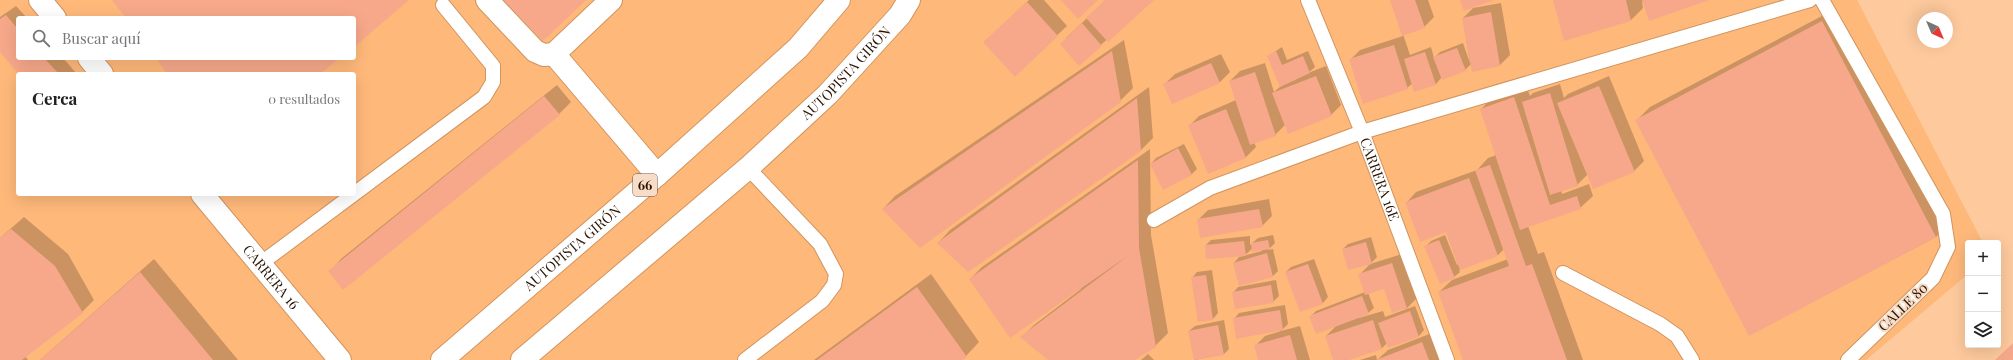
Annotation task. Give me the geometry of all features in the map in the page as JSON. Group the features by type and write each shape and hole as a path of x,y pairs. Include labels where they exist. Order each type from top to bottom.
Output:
{"main road":[{"path":"40,0 53,16"},
{"path":"487,0 535,52 544,55 554,54 611,0"},
{"name":"AUTOPISTA GIRÓN","path":"442,360 657,175 798,48 839,0"},
{"name":"AUTOPISTA GIRÓN","path":"522,360 748,168 828,94 900,15 909,0"},
{"path":"554,54 657,175"},
{"path":"91,60 100,72"},
{"name":"CARRERA 16","path":"204,196 260,264 330,357"}],"lane":[{"name":"CARRERA 16E","path":"1308,0 1362,132 1447,360"},
{"path":"1154,220 1210,188 1362,132 1810,0"},
{"name":"CALLE 80","path":"1822,0 1943,214 1948,247 1933,278 1848,360"},
{"path":"356,191 484,97 493,82 493,66 444,5"},
{"path":"745,360 822,301 834,285 836,274 820,244 748,168"},
{"path":"260,264 349,196"},
{"path":"1563,273 1677,336 1692,360"}],"shaded area":[{"path":"0,0 1857,0 1981,240 1965,240 1965,277 1866,360 0,360"}],"building":[{"path":"112,0 409,0 356,45 356,16 124,16"},
{"path":"503,0 586,0 543,41"},
{"path":"1061,0 1098,0 1078,19"},
{"path":"1105,0 1154,0 1108,42 1086,18"},
{"path":"1390,0 1415,0 1425,28 1402,36"},
{"path":"1460,0 1494,0 1464,11"},
{"path":"1553,0 1626,0 1631,21 1564,41"},
{"path":"1642,0 1709,0 1649,21"},
{"path":"1027,2 1058,36 1015,77 983,42"},
{"path":"1491,12 1500,66 1472,72 1462,18"},
{"path":"6,15 16,27 16,60 46,60 57,72 17,72 0,52 0,19"},
{"path":"1822,21 1936,237 1749,336 1635,120"},
{"path":"1082,23 1102,46 1079,66 1060,44"},
{"path":"1394,45 1408,89 1363,104 1349,59"},
{"path":"1457,48 1466,71 1442,80 1433,57"},
{"path":"1112,51 1121,102 920,248 882,209"},
{"path":"1276,51 1282,65 1303,56 1310,73 1280,87 1267,56"},
{"path":"1425,52 1436,85 1414,92 1404,59"},
{"path":"157,60 338,60 322,72 166,72"},
{"path":"1211,63 1220,83 1172,104 1163,84"},
{"path":"1255,72 1276,136 1250,145 1229,81"},
{"path":"1316,76 1332,116 1288,134 1272,93"},
{"path":"1599,86 1635,172 1593,189 1557,103"},
{"path":"1550,93 1578,186 1550,195 1522,102"},
{"path":"544,96 560,115 343,290 328,271"},
{"path":"1514,97 1550,205 1577,196 1581,209 1520,230 1480,109"},
{"path":"1137,98 1141,151 968,272 937,243"},
{"path":"1226,109 1246,158 1208,174 1188,125"},
{"path":"1178,148 1192,175 1163,190 1150,164"},
{"path":"1138,160 1139,248 1156,347 1135,360 1048,360 1020,337 1129,255 1010,338 969,279"},
{"path":"1490,165 1526,266 1532,264 1567,360 1463,360 1438,292 1509,266 1475,170"},
{"path":"1469,178 1498,256 1460,270 1446,232 1420,242 1405,202"},
{"path":"1259,209 1263,227 1200,238 1197,219"},
{"path":"11,229 55,266 83,313 22,360 0,360 0,238"},
{"path":"1268,240 1270,249 1252,252 1251,243"},
{"path":"1439,240 1455,278 1440,284 1424,246"},
{"path":"1244,241 1246,256 1206,259 1205,245"},
{"path":"1366,242 1372,264 1348,270 1342,249"},
{"path":"1267,253 1273,277 1239,286 1233,263"},
{"path":"1392,263 1407,308 1392,313 1384,289 1365,295 1358,274"},
{"path":"1308,264 1323,304 1300,312 1285,272"},
{"path":"140,272 213,360 40,360"},
{"path":"1206,275 1213,320 1198,322 1191,277"},
{"path":"1271,285 1274,303 1235,309 1232,292"},
{"path":"917,287 967,357 962,360 817,360"},
{"path":"1362,296 1369,314 1316,334 1309,316"},
{"path":"1280,310 1283,330 1236,339 1233,318"},
{"path":"1410,311 1419,337 1388,348 1378,323"},
{"path":"1373,320 1382,349 1349,360 1333,360 1325,336"},
{"path":"1218,325 1224,355 1194,360 1188,331"},
{"path":"1290,335 1297,360 1258,360 1254,345"},
{"path":"1422,342 1429,360 1376,360"},
{"path":"2013,343 2013,360 1995,360"}]}
